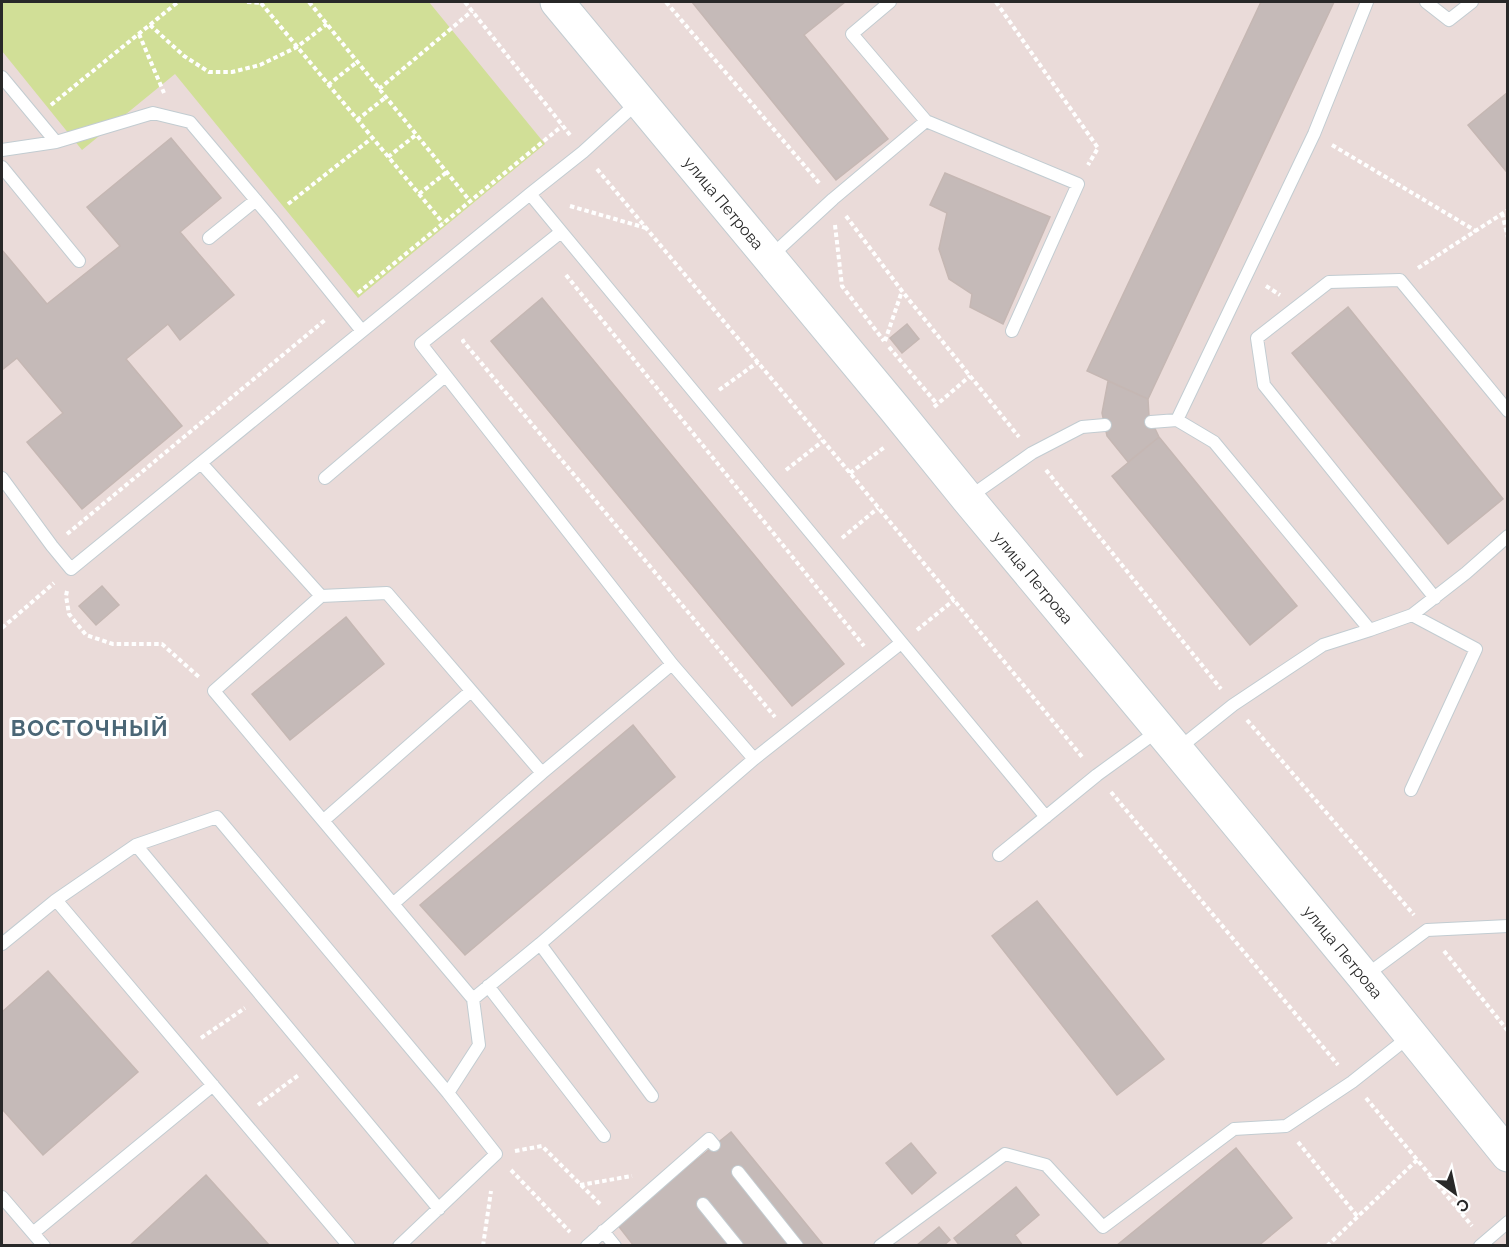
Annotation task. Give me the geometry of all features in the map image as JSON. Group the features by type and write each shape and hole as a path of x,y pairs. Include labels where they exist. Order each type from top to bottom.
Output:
{"main road":[{"name":"улица Петрова","path":"557,2 1168,739 1508,1155"}],"lane":[{"path":"890,2 852,34 926,122 1078,184 1012,331"},
{"path":"1177,420 1314,134 1367,2"},
{"path":"1426,2 1449,20 1472,2"},
{"path":"2,76 56,142"},
{"path":"2,478 71,569 583,152 639,101"},
{"path":"2,150 56,142 153,112 190,122 362,331"},
{"path":"769,257 833,199 926,122"},
{"path":"2,167 79,261"},
{"path":"530,194 1046,817"},
{"path":"209,238 256,200"},
{"path":"561,232 421,344 672,664 754,759"},
{"path":"1435,598 1263,386 1257,338 1329,282 1400,280 1508,411"},
{"path":"325,478 446,376"},
{"path":"1151,422 1177,420 1214,442 1370,630"},
{"path":"968,499 1032,453 1082,427 1105,425"},
{"path":"201,463 321,596"},
{"path":"999,855 1097,775 1233,705 1323,645 1412,615 1466,573 1508,536"},
{"path":"448,1093 479,1045 474,999 214,691 321,596 387,593 542,773"},
{"path":"1411,790 1476,649 1412,615"},
{"path":"474,999 754,759 901,643"},
{"path":"394,903 542,773 672,664"},
{"path":"324,820 471,691"},
{"path":"2,944 56,900 136,845 217,817 448,1093 496,1154 399,1245"},
{"path":"136,845 439,1209"},
{"path":"56,900 349,1245"},
{"path":"1364,977 1427,930 1508,926"},
{"path":"540,944 652,1096"},
{"path":"488,986 604,1136"},
{"path":"880,1245 1005,1154 1046,1165 1103,1227 1234,1129 1286,1126 1352,1082 1411,1035"},
{"path":"33,1233 213,1085"},
{"path":"587,1245 603,1231 613,1215 709,1138 714,1145"},
{"path":"738,1172 797,1245"},
{"path":"2,1197 44,1245"},
{"path":"703,1204 737,1245"},
{"path":"1482,1243 1508,1222"},
{"path":"603,1231 615,1245"}],"path":[{"path":"36,118 178,2"},
{"path":"248,2 262,2 442,223"},
{"path":"309,2 470,201"},
{"path":"465,2 646,229 1417,1160 1482,1243"},
{"path":"666,2 833,199 902,291 1233,705 1427,930 1508,1031"},
{"path":"996,2 1098,148 1078,184"},
{"path":"380,89 472,11"},
{"path":"150,25 184,57 209,72 232,72 260,65 297,47 327,24"},
{"path":"139,34 175,118"},
{"path":"328,85 357,62"},
{"path":"357,120 386,97"},
{"path":"52,546 562,126"},
{"path":"387,157 417,134"},
{"path":"1314,134 1476,231"},
{"path":"271,218 372,138"},
{"path":"419,194 447,172"},
{"path":"530,194 646,229"},
{"path":"833,199 842,286 937,404"},
{"path":"1400,280 1508,210"},
{"path":"1502,213 1508,238"},
{"path":"564,273 869,652 901,643 954,600"},
{"path":"1246,274 1298,306"},
{"path":"884,341 902,291"},
{"path":"472,334 463,341 780,723"},
{"path":"2,628 71,569"},
{"path":"71,569 66,596 69,614 86,635 113,644 162,644 214,691"},
{"path":"183,1050 263,996"},
{"path":"241,1118 317,1061"},
{"path":"1286,1126 1357,1216"},
{"path":"496,1154 542,1146 613,1215"},
{"path":"496,1154 570,1232"},
{"path":"483,1245 496,1154"},
{"path":"1327,1245 1417,1160"},
{"path":"580,1185 633,1176"}],"green space":[{"path":"2,2 429,2 545,144 358,298 175,74 82,150 2,51"}],"building":[{"path":"692,2 845,2 804,35 888,139 836,180"},
{"path":"1261,2 1334,2 1148,399 1087,371"},
{"path":"1508,92 1508,170 1506,171 1468,125"},
{"path":"171,138 221,198 180,232 234,295 180,340 168,324 126,359 182,426 82,509 27,442 63,413 17,358 2,370 2,250 47,304 120,246 87,207"},
{"path":"945,173 1050,217 1003,324 970,307 972,294 949,279 939,249 947,213 930,205"},
{"path":"542,298 844,664 792,706 491,341"},
{"path":"1348,307 1503,499 1448,544 1292,353"},
{"path":"907,324 919,339 902,353 890,338"},
{"path":"1108,381 1148,399 1149,416 1159,437 1128,462 1107,436 1102,413"},
{"path":"1159,437 1297,606 1250,645 1112,476"},
{"path":"102,586 119,605 96,625 79,606"},
{"path":"346,617 384,664 290,740 252,694"},
{"path":"633,725 675,777 465,955 420,905"},
{"path":"1037,901 1164,1059 1117,1095 992,936"},
{"path":"48,971 138,1072 43,1155 2,1109 2,1012"},
{"path":"731,1132 824,1246 634,1246 617,1224"},
{"path":"911,1143 936,1173 912,1194 886,1163"},
{"path":"1236,1148 1292,1218 1258,1246 1116,1246"},
{"path":"206,1175 270,1246 129,1246"},
{"path":"1016,1187 1039,1215 1015,1235 1023,1246 960,1246 954,1238"},
{"path":"939,1227 950,1240 943,1246 917,1245"}],"district":[{"name":"ВОСТОЧНЫЙ","path":"90,728"}]}
